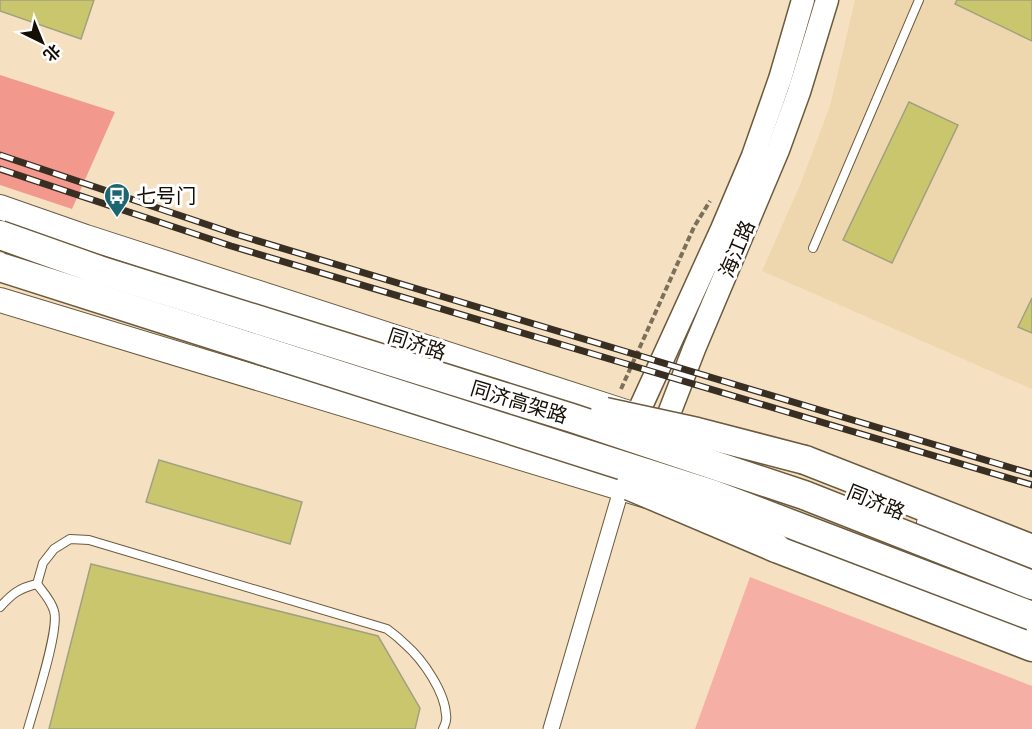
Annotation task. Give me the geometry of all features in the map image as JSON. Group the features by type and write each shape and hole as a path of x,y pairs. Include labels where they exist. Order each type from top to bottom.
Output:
{"highway":[{"name":"同济高架路","path":"0,235 99,270 572,418 804,495 1032,585"},
{"name":"同济高架路","path":"0,267 712,494 1032,616"},
{"path":"190,298 531,394 709,435 805,460 1032,549"},
{"path":"468,417 776,548 1032,647"}],"main road":[{"name":"同济路","path":"0,207 100,242 768,458 1032,565"},
{"path":"0,300 622,487 973,608 1032,632"}],"street":[{"name":"海江路","path":"551,729 622,487 637,416 753,156 780,79 803,0"},
{"name":"海江路","path":"622,487 665,424 778,150 799,92 827,0"}],"lane":[{"path":"813,248 919,0"},
{"path":"37,584 43,563 54,549 70,539 89,540 387,629 422,662 443,698 447,716 443,729"},
{"path":"0,607 11,595 24,587 37,584"},
{"path":"28,729 55,630 55,613 49,599 37,584"}],"path":[{"path":"613,408 694,227 712,198"}],"shaded area":[{"path":"855,0 1032,0 1032,389 762,271 800,185 830,106"},
{"path":"0,75 115,112 72,209 0,185"},
{"path":"750,577 1032,686 1032,729 695,729"}],"building":[{"path":"0,0 94,0 81,39 0,11"},
{"path":"957,0 1032,0 1032,41 955,4"},
{"path":"909,102 958,125 892,263 843,240"},
{"path":"1032,298 1032,333 1018,327"},
{"path":"159,460 302,502 290,544 146,502"},
{"path":"91,564 378,636 420,708 415,729 49,729"}],"railway":[{"path":"0,155 235,234 1032,474"},
{"path":"0,169 231,246 1032,485"}],"place":[{"name":"七号门","path":"117,219"}]}
